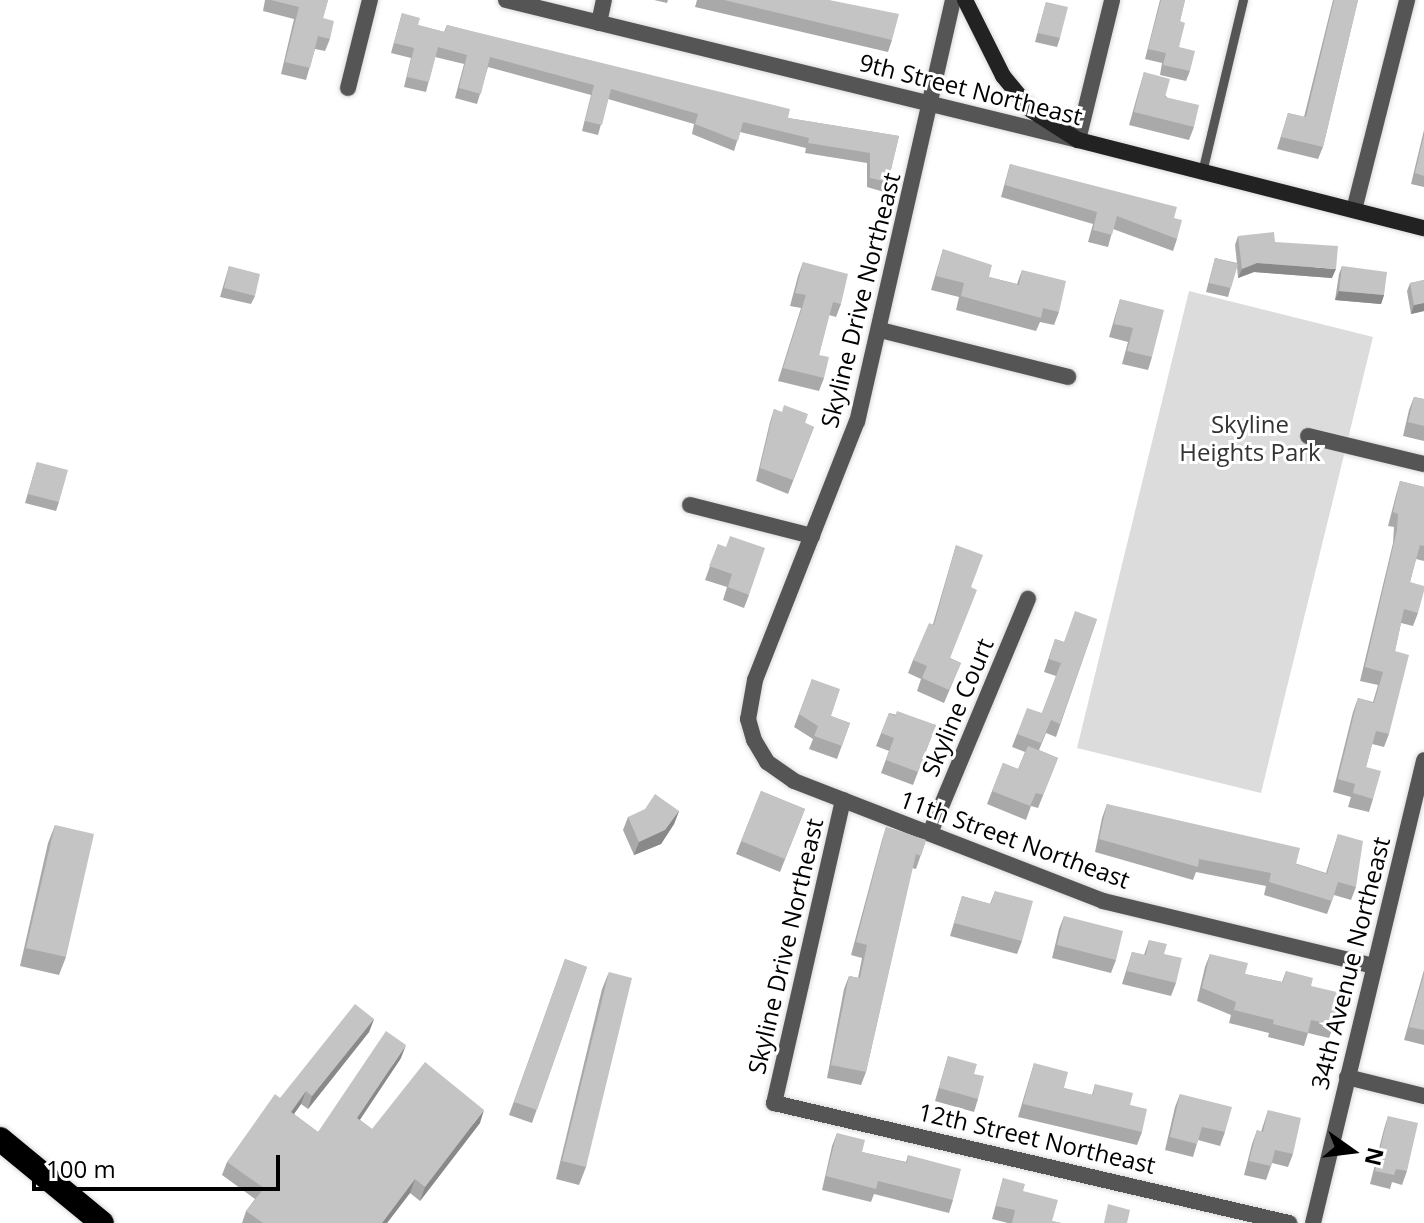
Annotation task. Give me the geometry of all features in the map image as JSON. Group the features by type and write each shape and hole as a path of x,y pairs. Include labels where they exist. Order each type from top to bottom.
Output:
{"highway":[{"path":"0,1139 102,1223"}],"street":[{"path":"348,88 370,0"},
{"name":"9th Street Northeast","path":"506,0 933,103 1424,228"},
{"path":"599,23 604,0"},
{"name":"Skyline Drive Northeast","path":"754,740 748,719 755,680 857,421 933,103 953,0"},
{"path":"965,0 1003,76 1031,110 1078,140 1112,0"},
{"path":"1354,210 1407,0"},
{"path":"880,330 1068,377"},
{"path":"1308,436 1424,464"},
{"path":"690,505 812,536"},
{"name":"Skyline Court","path":"930,833 1028,599"},
{"name":"11th Street Northeast","path":"754,740 767,762 794,781 1103,901 1373,966"},
{"name":"34th Avenue Northeast","path":"1313,1223 1424,760"},
{"name":"Skyline Drive Northeast","path":"774,1103 843,800"},
{"path":"1347,1077 1424,1096"},
{"name":"12th Street Northeast","path":"774,1103 1289,1223"}],"lane":[{"path":"1202,172 1243,0"}],"green space":[{"name":"Skyline Heights Park","path":"1189,291 1373,337 1261,793 1077,748"}],"building":[{"path":"271,0 328,0 323,18 334,21 330,39 318,36 310,68 285,62 299,7"},
{"path":"724,0 829,0 899,14 892,40"},
{"path":"1161,0 1185,0 1180,21 1185,23 1179,47 1195,51 1190,71 1163,65 1166,53 1148,49"},
{"path":"1334,0 1358,0 1323,147 1281,137 1288,113 1306,117"},
{"path":"1046,2 1068,7 1060,38 1038,33"},
{"path":"402,13 420,18 418,25 445,32 447,25 790,109 788,118 899,136 888,182 870,178 870,153 808,143 809,138 743,122 738,141 695,124 698,114 611,89 602,125 585,121 594,85 490,57 481,94 459,88 467,55 438,47 429,82 407,77 414,48 394,43"},
{"path":"1144,72 1170,79 1165,97 1199,105 1194,127 1134,112"},
{"path":"1424,135 1424,176 1415,173"},
{"path":"1010,164 1177,207 1174,218 1182,220 1177,239 1117,216 1112,235 1093,230 1097,212 1005,185"},
{"path":"1274,232 1275,242 1338,246 1336,269 1257,263 1242,269 1238,236"},
{"path":"943,249 992,265 989,277 1019,285 1022,270 1066,281 1059,312 1043,308 1041,318 961,296 964,283 936,276"},
{"path":"1215,258 1238,264 1231,288 1209,283"},
{"path":"803,262 848,274 841,304 833,302 819,355 829,357 824,378 783,368 806,295 795,293"},
{"path":"229,266 260,274 255,296 224,288"},
{"path":"1342,266 1387,272 1384,295 1339,291"},
{"path":"1424,280 1424,303 1414,305 1410,283"},
{"path":"1120,299 1164,310 1152,357 1127,351 1133,328 1114,324"},
{"path":"1414,397 1424,399 1424,426 1408,422"},
{"path":"784,405 808,414 805,423 814,427 793,480 760,468 774,409 782,412"},
{"path":"37,462 68,470 59,502 28,494"},
{"path":"1400,481 1424,487 1424,546 1420,545 1410,582 1424,586 1424,591 1418,613 1404,609 1395,651 1409,655 1389,734 1376,731 1366,767 1381,771 1373,799 1353,793 1355,784 1338,779 1358,698 1374,703 1383,672 1365,667 1397,530 1398,514 1393,512"},
{"path":"730,536 765,548 749,595 728,587 732,574 709,566 718,544 726,547"},
{"path":"956,545 983,555 971,587 977,590 950,658 961,663 949,690 922,678 927,666 913,660 929,623 934,625"},
{"path":"1075,611 1097,619 1060,724 1051,720 1041,743 1017,734 1027,708 1042,713 1061,663 1049,659 1055,639 1064,642"},
{"path":"812,679 840,689 831,716 850,723 842,746 814,736 818,726 799,714"},
{"path":"897,711 936,725 918,772 886,760 894,738 881,733 889,713 895,716"},
{"path":"1028,746 1058,758 1043,795 1036,793 1030,806 992,791 1003,763 1018,769"},
{"path":"761,791 805,809 785,859 741,841"},
{"path":"655,794 679,811 665,830 639,842 628,817 645,809"},
{"path":"1107,804 1300,848 1296,864 1327,874 1338,834 1363,841 1356,887 1338,882 1332,901 1269,882 1271,873 1199,859 1198,867 1099,839"},
{"path":"55,825 94,834 66,957 26,948"},
{"path":"886,827 926,840 921,856 916,854 866,1072 831,1065 849,976 860,978 867,945 856,942"},
{"path":"995,891 1033,901 1022,941 954,923 962,896 991,904"},
{"path":"1064,916 1123,931 1116,960 1057,945"},
{"path":"1149,940 1167,944 1164,954 1182,958 1176,983 1127,971 1132,952 1146,955"},
{"path":"1210,954 1248,963 1245,974 1283,982 1286,971 1313,978 1311,986 1341,993 1334,1025 1311,1020 1308,1033 1234,1010 1236,1002 1202,988"},
{"path":"565,959 587,967 537,1110 514,1102"},
{"path":"609,972 632,978 586,1167 562,1161"},
{"path":"1424,974 1424,1030 1409,1027"},
{"path":"355,1004 374,1019 312,1096 306,1091 291,1112 318,1132 386,1031 406,1045 357,1118 372,1129 425,1062 484,1110 425,1187 415,1179 382,1223 263,1223 246,1211 264,1188 227,1162 275,1094 280,1098"},
{"path":"948,1056 977,1064 974,1074 984,1076 978,1099 939,1088"},
{"path":"1034,1063 1068,1072 1064,1088 1093,1095 1095,1084 1133,1093 1130,1105 1147,1109 1142,1132 1023,1104"},
{"path":"1180,1094 1232,1107 1225,1132 1202,1127 1197,1144 1170,1137"},
{"path":"1268,1110 1301,1118 1293,1154 1275,1150 1271,1166 1249,1161 1257,1130 1263,1132"},
{"path":"1388,1116 1418,1123 1407,1171 1396,1169 1394,1175 1375,1171"},
{"path":"837,1133 865,1140 862,1152 907,1163 908,1155 961,1169 953,1200 878,1181 876,1189 826,1176"},
{"path":"1003,1178 1025,1184 1023,1191 1058,1200 1052,1221 1061,1223 1012,1223 1015,1210 996,1206"},
{"path":"1108,1204 1130,1210 1127,1223 1104,1223"}]}
